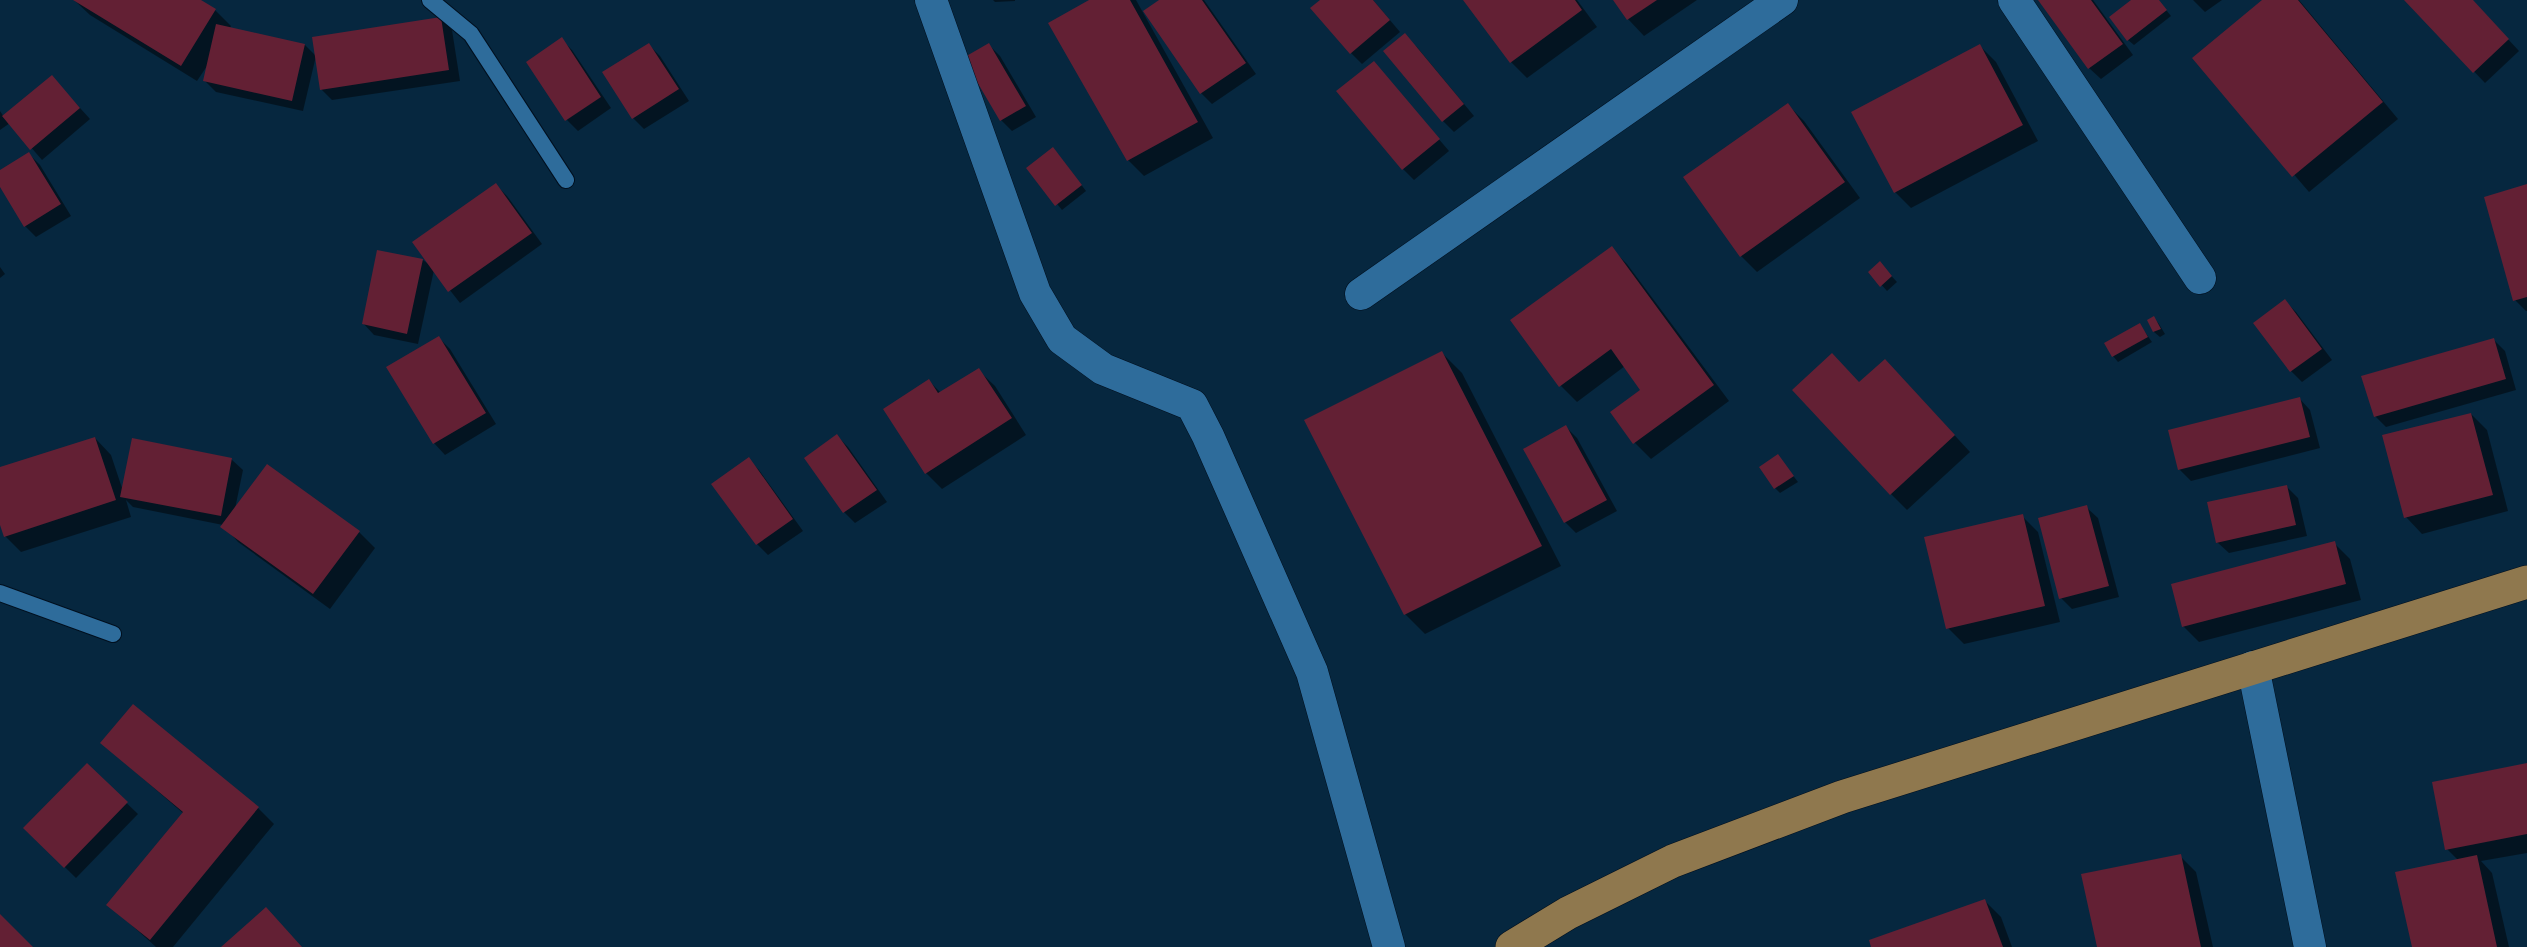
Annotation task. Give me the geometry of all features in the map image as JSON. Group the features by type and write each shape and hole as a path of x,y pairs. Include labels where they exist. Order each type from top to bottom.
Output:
{"main road":[{"path":"1512,947 1568,914 1673,861 1821,805 2527,582"}],"street":[{"path":"931,0 1035,293 1062,339 1103,369 1192,405 1208,435 1312,672 1389,947"},
{"path":"1360,294 1782,0"},
{"path":"2014,0 2200,278"},
{"path":"2253,667 2310,947"}],"lane":[{"path":"430,0 471,34 566,180"},
{"path":"0,593 113,634"}],"building":[{"path":"73,0 201,0 216,9 181,66"},
{"path":"1089,0 1130,0 1198,122 1127,161 1048,23"},
{"path":"1159,0 1202,0 1246,63 1200,94 1143,11"},
{"path":"1320,0 1373,0 1390,20 1350,54 1310,8"},
{"path":"1463,0 1575,0 1582,10 1510,63"},
{"path":"1613,0 1657,0 1627,20"},
{"path":"2038,0 2091,0 2123,44 2088,69"},
{"path":"2131,0 2159,0 2167,10 2127,41 2109,17"},
{"path":"2262,0 2298,0 2383,102 2292,177 2192,58"},
{"path":"2404,0 2473,0 2509,39 2473,73"},
{"path":"441,17 449,70 320,90 312,37"},
{"path":"216,24 305,44 292,101 203,81"},
{"path":"1405,33 1464,104 1442,122 1383,51"},
{"path":"562,37 601,97 565,121 526,62"},
{"path":"649,43 679,89 632,119 602,72"},
{"path":"989,43 1026,106 1000,121 963,58"},
{"path":"1980,44 2023,125 1894,193 1851,112"},
{"path":"1374,61 1440,139 1402,170 1336,91"},
{"path":"52,75 80,108 30,150 2,116"},
{"path":"1788,103 1845,182 1740,257 1683,177"},
{"path":"1053,147 1082,185 1055,206 1026,168"},
{"path":"29,152 61,204 24,227 0,187 0,170"},
{"path":"496,183 532,233 448,292 412,242"},
{"path":"2527,184 2527,297 2513,301 2484,197"},
{"path":"1612,246 1714,385 1633,444 1610,412 1640,390 1611,349 1559,387 1510,320"},
{"path":"377,250 423,259 407,334 362,324"},
{"path":"1880,261 1892,276 1880,287 1868,272"},
{"path":"2285,299 2322,349 2290,372 2253,323"},
{"path":"2154,316 2161,329 2153,332 2147,320"},
{"path":"2140,323 2148,337 2112,357 2104,343"},
{"path":"439,336 486,413 433,444 386,367"},
{"path":"2494,338 2506,379 2374,417 2361,376"},
{"path":"1442,351 1542,546 1404,615 1304,420"},
{"path":"1832,353 1859,382 1885,359 1955,435 1890,495 1792,390"},
{"path":"979,368 1012,418 925,474 883,409 929,379 938,393"},
{"path":"2300,397 2310,437 2178,470 2168,430"},
{"path":"2471,413 2493,495 2404,518 2382,435"},
{"path":"1566,425 1607,500 1564,523 1523,449"},
{"path":"837,434 877,490 843,513 804,458"},
{"path":"95,437 116,500 4,537 0,525 0,467"},
{"path":"132,438 232,458 221,516 120,497"},
{"path":"1778,454 1794,476 1774,489 1759,467"},
{"path":"749,457 793,519 756,545 711,484"},
{"path":"267,464 360,531 313,594 220,527"},
{"path":"2287,485 2296,525 2216,543 2207,502"},
{"path":"2087,505 2109,586 2059,599 2038,518"},
{"path":"2023,514 2045,606 1946,629 1924,537"},
{"path":"2335,541 2346,584 2182,627 2171,584"},
{"path":"133,704 259,807 150,940 106,905 183,812 100,743"},
{"path":"87,763 128,802 64,868 23,828"},
{"path":"2527,763 2527,834 2445,850 2432,782"},
{"path":"2181,854 2201,947 2097,947 2081,874"},
{"path":"2477,855 2497,947 2412,947 2395,872"},
{"path":"1985,899 2003,947 1871,947 1869,940"},
{"path":"266,907 302,947 221,947"},
{"path":"0,914 33,947 0,947"}]}
